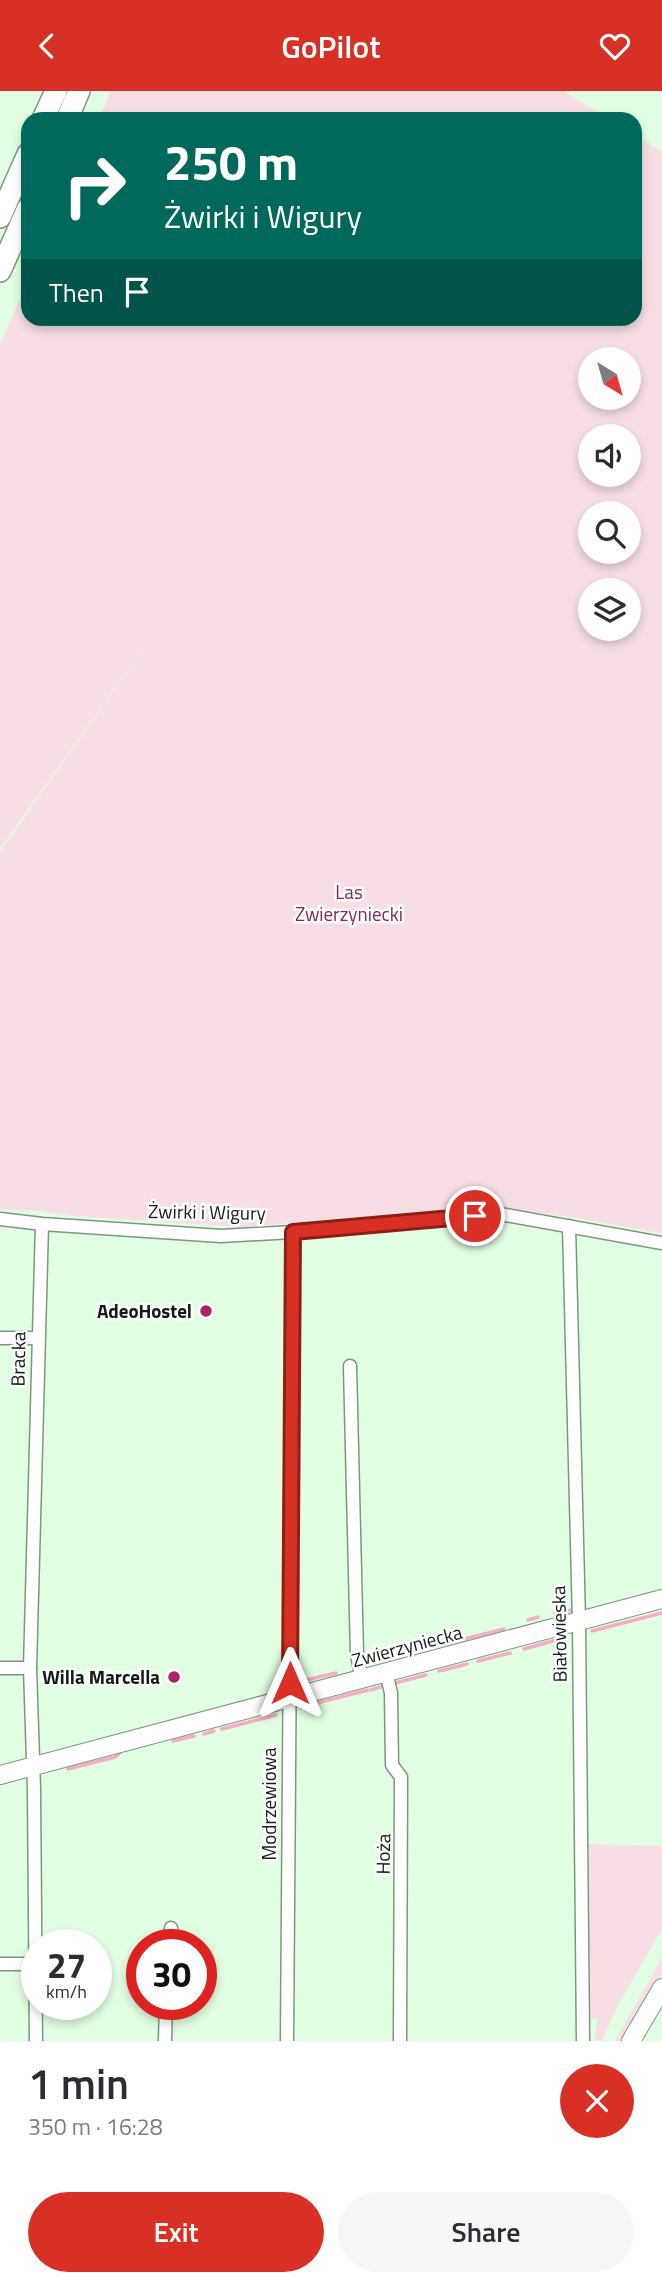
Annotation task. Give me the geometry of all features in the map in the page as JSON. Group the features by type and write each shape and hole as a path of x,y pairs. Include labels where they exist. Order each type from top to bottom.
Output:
{"main road":[{"path":"46,112 56,91"},
{"path":"70,112 79,91"},
{"path":"0,217 21,170"},
{"path":"0,271 21,224"}],"street":[{"name":"Żwirki i Wigury","path":"0,1219 221,1236 500,1214 662,1243"},
{"name":"Bracka","path":"34,1929 34,1789 30,1668 42,1224"},
{"name":"Białowieska","path":"569,1226 579,1621 583,2041"},
{"name":"Modrzewiowa","path":"287,2041 293,1232"},
{"path":"0,1338 38,1338"},
{"path":"350,1366 357,1655 362,1679"},
{"name":"Zwierzyniecka","path":"0,1775 662,1599"},
{"path":"0,1668 30,1668"},
{"name":"Hoża","path":"386,1672 391,1693 392,1765 401,1777 400,2041"},
{"path":"0,1964 21,1964"},
{"path":"631,2041 662,1988"},
{"name":"Bracka","path":"36,2020 37,2041"},
{"path":"165,2041 166,2020"}],"green space":[{"path":"111,91 563,91 597,112 102,112"},
{"name":"Las Zwierzyniecki","path":"642,139 662,151 662,1233 544,1213 473,1207 243,1227 0,1210 0,852 170,611 0,849 0,344 21,296 21,326 642,326"},
{"path":"589,1844 662,1846 662,1929 619,2003 602,2041 595,2040 597,2019 590,2018"},
{"path":"662,1958 662,1973 622,2041 615,2041"}],"waterway":[{"path":"555,1613 571,1610"},
{"path":"592,1631 662,1613"},
{"path":"528,1620 538,1617"},
{"path":"445,1644 504,1629"},
{"path":"524,1649 560,1639"},
{"path":"478,1661 510,1653"},
{"path":"439,1671 467,1664"},
{"path":"302,1681 336,1673"},
{"path":"395,1683 426,1675"},
{"path":"371,1690 384,1686"},
{"path":"301,1707 368,1690"},
{"path":"222,1729 276,1715"},
{"path":"204,1734 214,1731"},
{"path":"173,1741 194,1736"},
{"path":"68,1769 115,1757 120,1753"}],"place":[{"name":"AdeoHostel","path":"206,1311"},
{"name":"Willa Marcella","path":"174,1677"}],"route":[{"path":"290,1683 293,1232 475,1216"}]}
